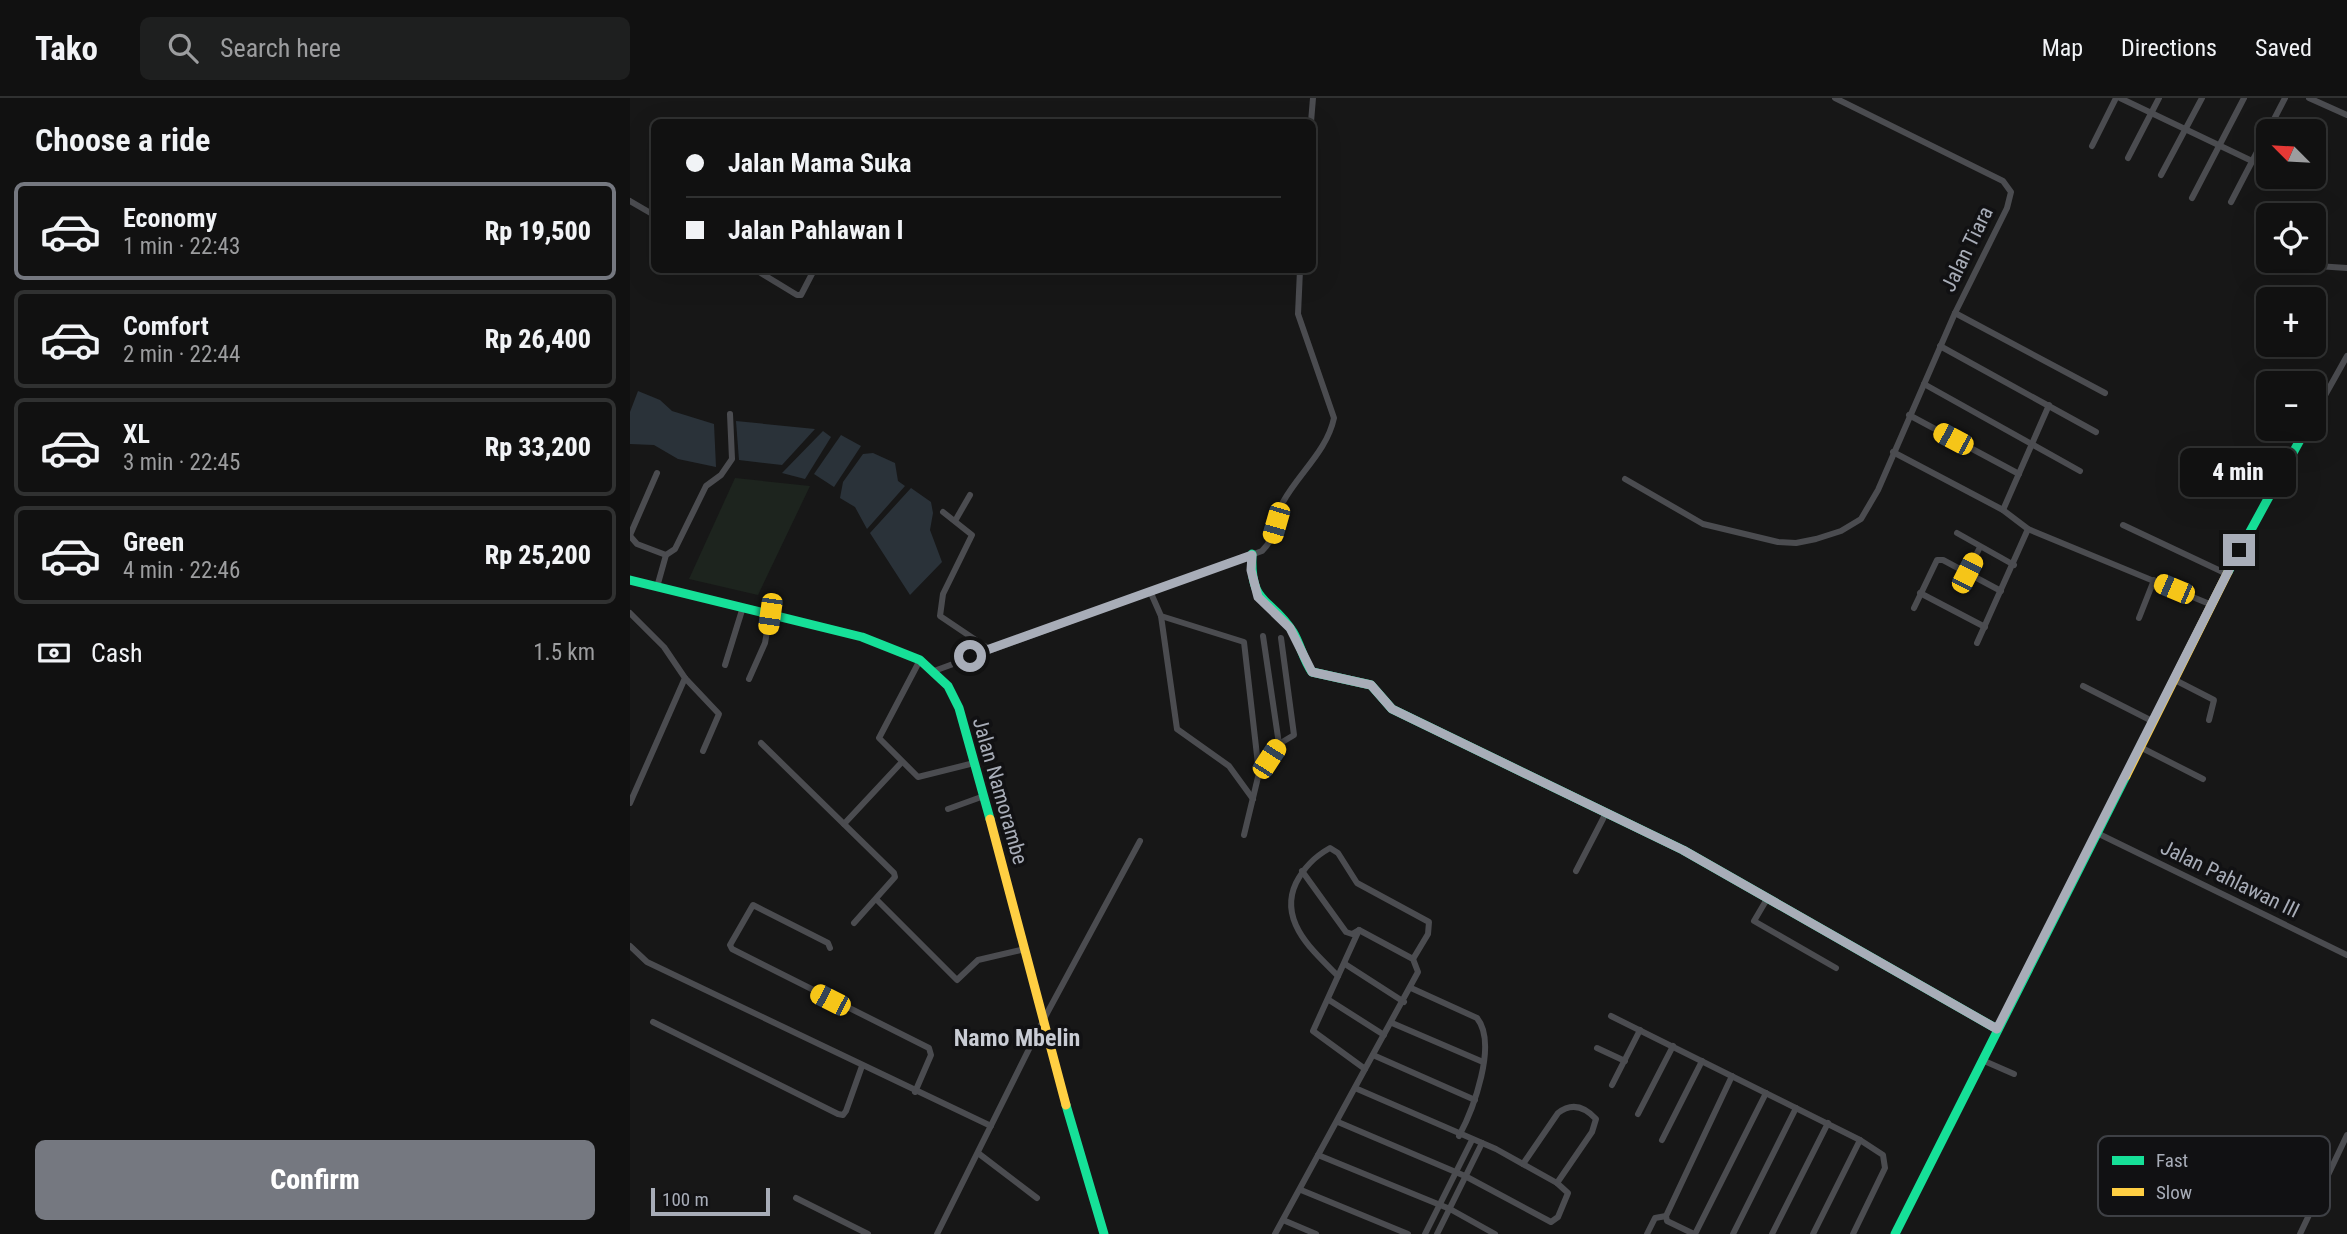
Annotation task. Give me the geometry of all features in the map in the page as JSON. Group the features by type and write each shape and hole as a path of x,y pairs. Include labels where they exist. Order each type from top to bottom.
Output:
{"street":[{"path":"1311,119 1312,98"},
{"name":"Jalan Tiara","path":"1835,98 2009,185 2011,197 2007,208 1955,313"},
{"path":"2092,146 2118,98 2252,161"},
{"path":"2129,159 2159,98"},
{"path":"2161,175 2202,98"},
{"path":"2192,198 2244,98"},
{"path":"2231,202 2285,98"},
{"path":"2309,98 2347,115"},
{"path":"630,201 651,213"},
{"path":"2326,267 2347,268"},
{"path":"761,273 797,295 801,295 812,273"},
{"path":"934,671 1252,555 1270,543 1282,503 1331,434 1335,418 1298,314 1300,273"},
{"path":"1625,479 1703,524 1796,543 1841,531 1861,519 1955,313 2105,393"},
{"path":"1940,346 2096,432"},
{"path":"2326,394 2347,356"},
{"path":"1924,384 2080,471"},
{"path":"2003,510 2049,405"},
{"path":"657,587 666,555 675,549 706,486 723,472 732,459 730,414"},
{"path":"1909,415 2019,474"},
{"path":"1895,1234 2227,574 2299,441"},
{"path":"1893,452 2003,510 2028,529 2213,606"},
{"path":"657,473 630,535 637,544 666,555"},
{"path":"955,522 970,495"},
{"path":"943,512 972,535 943,594 940,616 989,649"},
{"path":"2123,526 2227,574"},
{"path":"1977,643 2028,529"},
{"path":"1957,533 2014,565"},
{"path":"1967,573 1980,547"},
{"path":"1252,555 1251,570 1258,597 1290,628 1312,672 1371,685 1392,709 1683,850 1997,1029"},
{"path":"1914,608 1937,560 2001,592"},
{"name":"Jalan Namorambe","path":"630,580 862,637 920,660 953,692 985,796 1070,1120 1104,1234"},
{"path":"2139,618 2154,580"},
{"path":"1150,591 1161,616 1177,729 1230,766 1253,799"},
{"path":"1920,593 1985,627"},
{"path":"725,665 743,607"},
{"path":"630,612 664,647 685,678 719,714 703,751"},
{"path":"749,679 765,643 770,614"},
{"path":"1161,616 1244,642 1259,774 1244,835"},
{"path":"1263,636 1279,744"},
{"path":"1259,774 1279,744 1294,735 1281,638"},
{"path":"920,660 879,736 901,763 918,777 974,764"},
{"path":"630,803 685,678"},
{"path":"2175,680 2214,700 2209,720"},
{"path":"2082,686 2154,722"},
{"path":"761,743 894,873 895,877 854,923"},
{"path":"2140,747 2203,779"},
{"path":"844,824 901,763"},
{"path":"948,809 985,796"},
{"path":"1576,871 1606,813"},
{"name":"Jalan Pahlawan III","path":"2097,833 2347,955"},
{"path":"937,1234 1045,1017 1140,841"},
{"path":"1338,976 1310,946 1292,917 1289,898 1302,871 1314,859 1333,848 1357,883 1425,917 1430,925 1413,959"},
{"path":"1302,871 1346,932 1352,934 1359,930"},
{"path":"876,899 955,980 978,960 1025,948"},
{"path":"1767,899 1754,921 1836,968"},
{"path":"830,948 828,943 753,905 730,945 732,949 811,990 929,1048 931,1055 915,1092"},
{"path":"1275,1234 1418,972 1413,959 1359,930"},
{"path":"1359,930 1313,1031 1365,1069"},
{"path":"630,946 647,962 991,1126"},
{"path":"1345,964 1404,1002"},
{"path":"1410,988 1477,1018 1484,1033 1483,1062 1475,1100 1459,1136"},
{"path":"1329,1000 1384,1035"},
{"path":"1611,1016 1828,1123 1883,1154 1886,1160 1853,1234"},
{"path":"653,1021 843,1115 862,1066"},
{"path":"1392,1023 1483,1062"},
{"path":"1612,1085 1640,1030"},
{"path":"1638,1114 1673,1046"},
{"path":"1597,1048 1625,1061"},
{"path":"1373,1055 1475,1100"},
{"path":"1982,1059 2014,1074"},
{"path":"1662,1140 1702,1061"},
{"path":"1732,1076 1666,1216 1667,1221 1691,1233 1766,1093"},
{"path":"1338,1122 1465,1176 1551,1222 1558,1217 1568,1194 1557,1183 1482,1143 1459,1136 1355,1088"},
{"path":"1523,1164 1566,1107 1576,1106 1590,1112 1596,1119 1592,1132 1557,1183"},
{"path":"1733,1234 1796,1108"},
{"path":"1772,1234 1828,1123"},
{"path":"2330,1171 2347,1135"},
{"path":"1425,1234 1472,1140"},
{"path":"1813,1234 1860,1140"},
{"path":"1437,1234 1482,1143"},
{"path":"978,1153 1037,1198"},
{"path":"1318,1155 1440,1204 1495,1234"},
{"path":"1300,1190 1408,1234"},
{"path":"796,1198 868,1234"},
{"path":"1647,1234 1655,1218 1666,1216"},
{"path":"2300,1234 2309,1216"},
{"path":"1283,1220 1316,1234"}],"shaded area":[{"path":"638,391 660,400 672,411 714,424 716,467 678,459 654,445 630,444 630,412"},
{"path":"736,421 815,429 782,465 739,460"},
{"path":"823,431 831,437 805,479 782,473"},
{"path":"841,435 861,446 834,487 814,474"},
{"path":"873,453 895,463 898,481 905,486 867,529 855,507 840,498 843,482 863,454"},
{"path":"735,478 810,486 758,595 689,579"},
{"path":"911,488 931,502 933,513 930,530 942,562 910,595 870,533"}],"traffic: fast":[{"path":"2228,572 2299,441"},
{"path":"1252,554 1252,571 1258,592 1285,620 1312,672 1371,685 1392,709 1683,850 1997,1029"},
{"path":"630,580 862,637 920,660 948,686 959,708 990,819"},
{"path":"1895,1234 2126,776"},
{"path":"1066,1105 1104,1234"}],"traffic: slow":[{"path":"2126,776 2228,572"},
{"path":"990,819 1066,1105"}],"district":[{"name":"Namo Mbelin","path":"1017,1038"}],"route":[{"path":"970,656 1252,555 1252,583 1258,597 1290,628 1312,672 1371,685 1378,689 1386,705 1392,709 1683,850 1971,1017 1997,1029 2239,550"}]}
